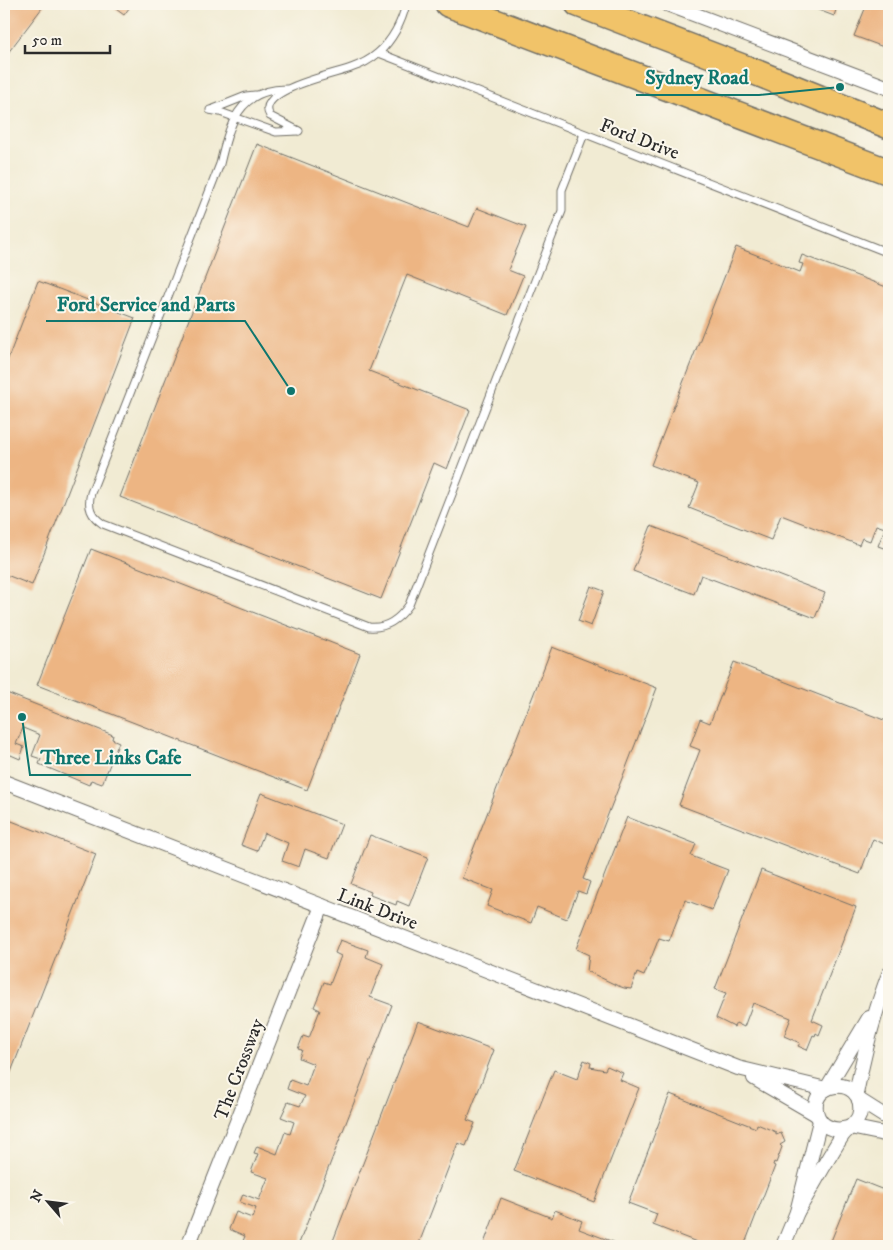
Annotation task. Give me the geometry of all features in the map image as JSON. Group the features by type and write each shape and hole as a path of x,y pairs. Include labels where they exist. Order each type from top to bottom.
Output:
{"highway":[{"path":"448,4 889,172"},
{"path":"578,4 746,68 889,126"}],"street":[{"path":"667,4 889,88"},
{"name":"Link Drive","path":"4,782 738,1068 826,1089"},
{"name":"The Crossway","path":"188,1246 322,906"},
{"path":"783,1246 797,1212 848,1128 859,1116 861,1108 858,1097 862,1063 878,1002 889,974"},
{"path":"797,1212 818,1118 817,1100 826,1089 878,1002"},
{"name":"Link Drive","path":"738,1068 818,1118"},
{"path":"826,1089 833,1086 846,1086 889,1119"},
{"path":"818,1118 833,1130 848,1128 889,1135"}],"lane":[{"path":"260,95 246,96 210,110 284,133 299,131 270,116 267,112 267,107 270,101 286,89 352,68 379,53 396,30 406,4"},
{"name":"Ford Drive","path":"379,53 889,253"},
{"path":"286,89 277,89 250,100 241,107 234,117 228,131 220,164 91,493 89,500 91,512 102,524 357,623 377,628 395,621 409,605 562,211 562,190 584,134"},
{"path":"263,128 270,116"}],"building":[{"path":"4,4 45,4 4,58"},
{"path":"109,4 132,4 124,15"},
{"path":"808,4 838,4 834,16 808,6"},
{"path":"867,4 889,4 889,49 854,36"},
{"path":"257,144 469,227 477,208 526,227 508,270 523,276 507,315 407,275 369,371 470,410 447,469 434,463 381,599 120,497"},
{"path":"736,247 800,272 803,264 799,263 802,255 889,288 889,550 878,546 885,528 876,525 870,541 862,538 859,545 781,515 771,540 689,508 699,483 651,465"},
{"path":"38,281 135,318 32,585 4,574 4,369"},
{"path":"651,526 825,593 815,618 701,575 694,594 633,571"},
{"path":"91,549 360,654 307,790 37,685"},
{"path":"591,586 604,591 591,626 578,621"},
{"path":"552,647 657,688 583,879 590,882 586,894 578,891 567,919 537,907 531,923 487,906 493,890 462,878"},
{"path":"734,662 889,722 889,846 873,839 860,874 679,805 700,750 690,746 700,719 710,723"},
{"path":"4,692 113,735 112,739 119,742 102,784 91,780 89,785 39,764 41,759 32,756 40,735 23,728 16,744 24,747 20,759 4,752"},
{"path":"261,793 342,824 329,858 305,849 299,867 282,861 288,843 264,833 257,851 241,845"},
{"path":"627,817 696,844 691,856 728,870 712,910 685,900 669,941 659,938 644,976 637,973 631,989 616,985 587,971 589,955 576,949"},
{"path":"4,818 96,854 4,1090"},
{"path":"370,835 428,857 409,906 397,901 396,905 370,895 371,892 351,884"},
{"path":"761,870 856,907 812,1020 823,1025 819,1035 816,1033 815,1036 813,1035 807,1050 798,1046 800,1043 784,1036 791,1018 753,1003 744,1027 736,1023 734,1027 716,1018 726,993 715,989"},
{"path":"340,940 368,950 366,957 383,964 370,997 392,1005 298,1246 241,1246 245,1236 229,1229 236,1212 252,1218 256,1208 240,1202 243,1194 259,1200 268,1178 251,1172 258,1154 254,1153 257,1146 277,1154 285,1132 290,1134 294,1122 281,1117 288,1102 300,1106 305,1096 287,1089 290,1080 306,1086 314,1064 299,1058 302,1050 298,1049 303,1036 309,1038 320,1010 314,1007 324,982 330,984 341,956 335,953"},
{"path":"418,1021 494,1050 467,1120 475,1123 466,1146 458,1143 418,1246 331,1246"},
{"path":"584,1060 591,1063 590,1067 605,1070 607,1066 623,1073 620,1080 639,1088 594,1202 514,1171 554,1070 577,1079"},
{"path":"670,1094 756,1128 757,1124 776,1132 776,1135 781,1133 785,1142 780,1145 782,1147 776,1163 774,1162 773,1165 775,1166 744,1246 707,1246 653,1225 657,1214 628,1203"},
{"path":"856,1179 889,1192 889,1246 829,1246"},
{"path":"501,1198 552,1218 555,1210 582,1221 579,1229 624,1246 483,1246"}],"place":[{"name":"Sydney Road","path":"840,87"},
{"name":"Ford Service and Parts","path":"291,391"},
{"name":"Three Links Cafe","path":"22,717"}]}
